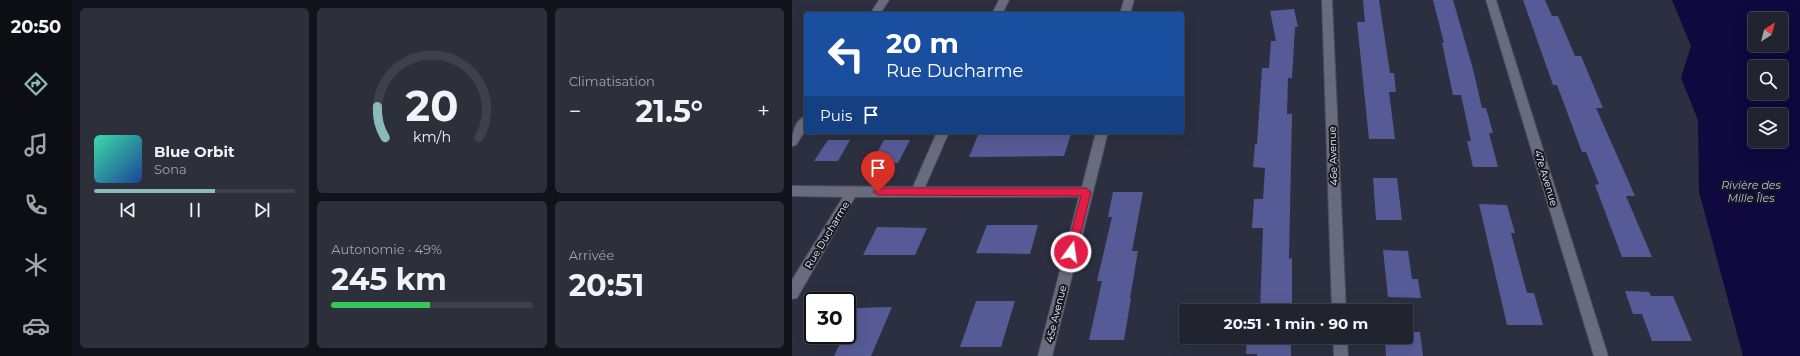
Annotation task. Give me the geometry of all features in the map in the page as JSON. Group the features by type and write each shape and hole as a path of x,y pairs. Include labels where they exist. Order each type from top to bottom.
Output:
{"street":[{"path":"876,12 884,0"},
{"path":"998,12 1004,0"},
{"path":"1126,12 1129,0"},
{"name":"46e Avenue","path":"1327,0 1339,304"},
{"name":"47e Avenue","path":"1491,0 1602,356"},
{"path":"792,142 804,123"},
{"path":"916,192 942,134"},
{"name":"45e Avenue","path":"1045,356 1101,134"},
{"path":"792,191 852,192"},
{"name":"Rue Ducharme","path":"792,294 852,192 1086,192"},
{"path":"1340,344 1341,356"}],"water":[{"name":"Rivière des Mille Îles","path":"1672,0 1800,0 1800,356 1743,356 1699,192 1698,120 1681,78 1691,46"}],"building":[{"path":"1363,0 1379,0 1390,73 1394,73 1396,92 1389,92 1395,139 1369,139 1357,22 1365,22"},
{"path":"1433,0 1453,0 1473,69 1482,108 1486,108 1493,133 1489,133 1498,167 1473,167 1467,141 1471,141 1461,95 1453,95 1442,43 1444,43"},
{"path":"1523,0 1545,0 1552,16 1558,16 1575,56 1581,56 1603,108 1596,108 1635,196 1626,196 1652,257 1622,257 1595,185 1599,184 1586,152 1582,152 1557,85 1553,85"},
{"path":"1294,9 1298,27 1295,27 1292,78 1288,78 1287,114 1292,114 1289,259 1292,258 1292,304 1260,304 1263,228 1252,228 1254,199 1263,199 1265,168 1253,167 1255,144 1257,144 1262,68 1269,68 1271,41 1276,41 1270,11"},
{"path":"1071,134 1064,156 969,157 978,135"},
{"path":"828,140 850,140 838,161 814,161"},
{"path":"884,140 910,140 898,163 871,163"},
{"path":"1373,178 1397,178 1402,220 1376,220"},
{"path":"1113,192 1143,192 1132,251 1138,251 1131,298 1124,340 1089,340 1102,281 1097,281 1112,217 1108,217"},
{"path":"1479,204 1507,205 1515,233 1511,233 1527,293 1534,293 1543,325 1507,325"},
{"path":"987,225 1038,225 1030,254 976,253"},
{"path":"877,227 927,228 915,255 863,255"},
{"path":"1383,250 1408,251 1412,279 1418,279 1421,298 1388,297"},
{"path":"1625,291 1649,292 1651,296 1673,296 1692,341 1652,341 1642,314 1633,314"},
{"path":"976,301 1015,301 1001,347 960,347"},
{"path":"892,307 871,356 834,356 840,344 856,344 857,308"},
{"path":"1413,332 1420,332 1423,356 1386,356 1385,344 1413,344"},
{"path":"1247,344 1291,344 1291,356 1257,356 1257,354 1246,354"}],"route":[{"path":"878,192 1086,192 1071,252"}]}
